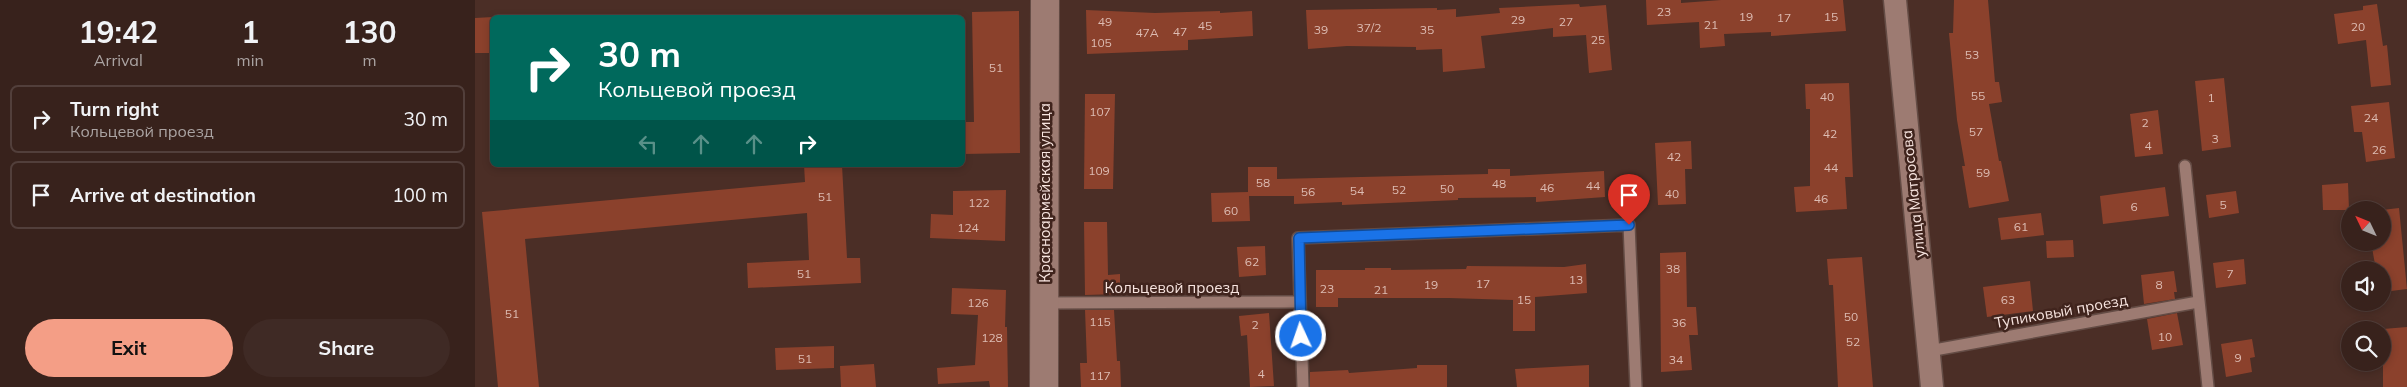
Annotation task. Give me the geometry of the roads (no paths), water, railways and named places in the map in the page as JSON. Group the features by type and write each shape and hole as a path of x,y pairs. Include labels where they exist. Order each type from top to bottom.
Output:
{"street":[{"name":"Красноармейская улица","path":"1044,387 1045,0"},
{"name":"улица Матросова","path":"1895,0 1932,387"}],"lane":[{"path":"2185,166 2208,387"},
{"path":"1303,387 1299,238 1629,225 1636,387"},
{"name":"Кольцевой проезд","path":"1044,303 1300,302"},
{"name":"Тупиковый проезд","path":"1929,351 2198,302"}]}
